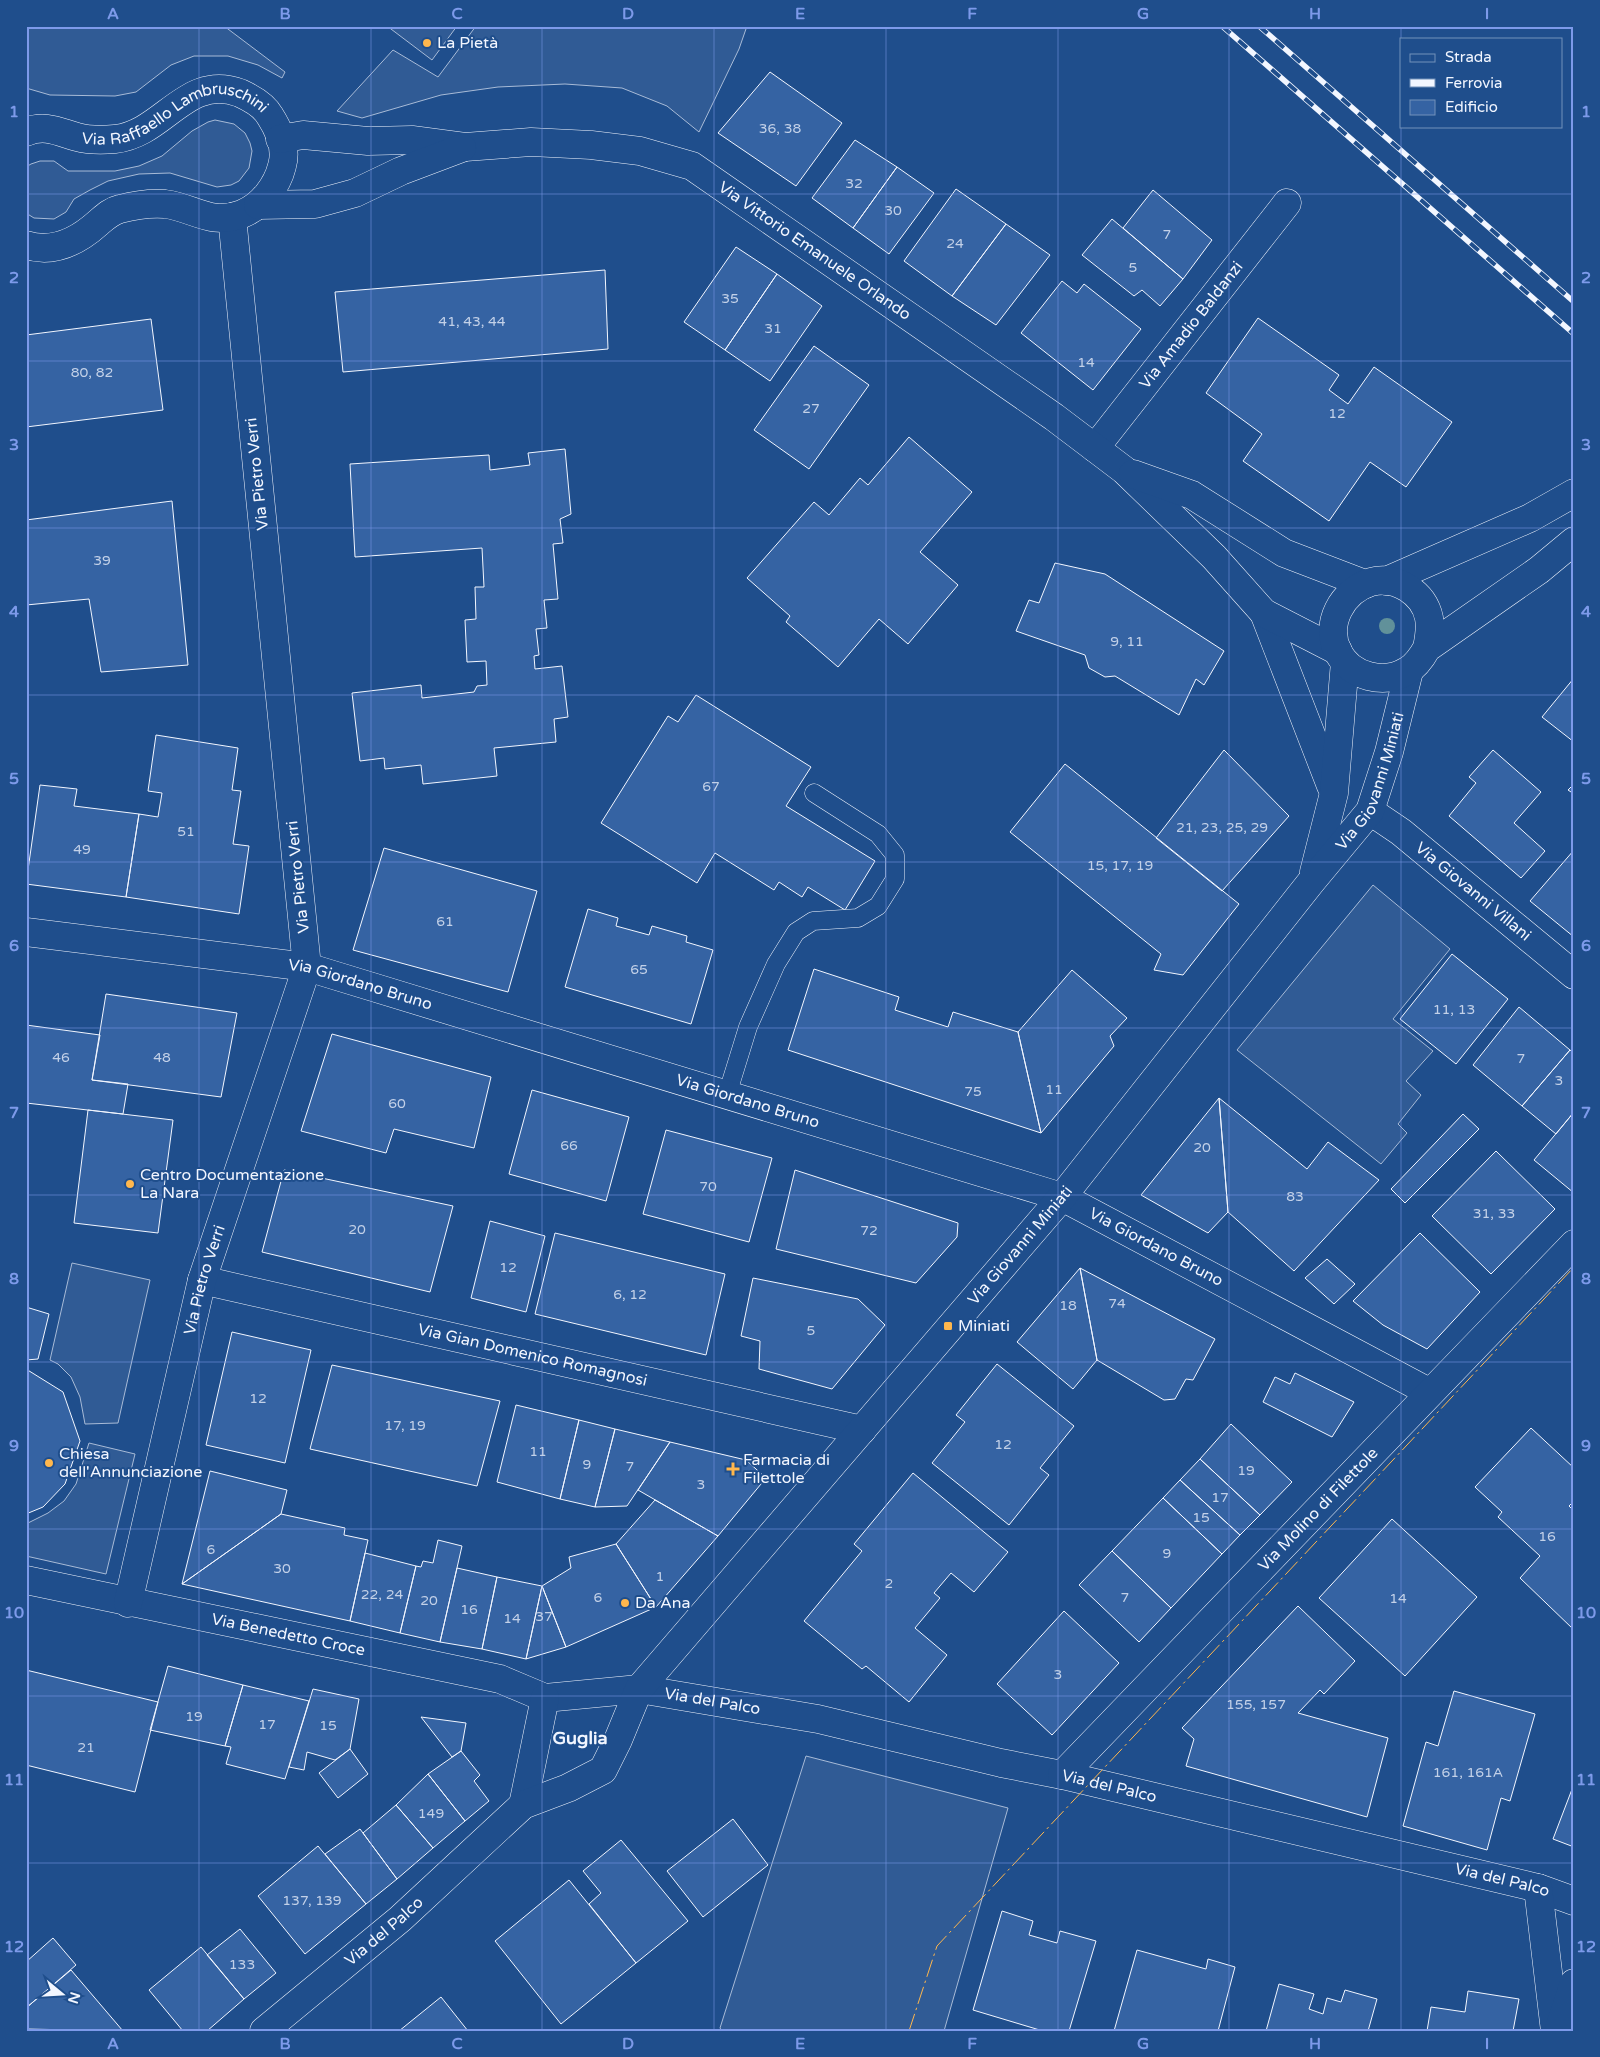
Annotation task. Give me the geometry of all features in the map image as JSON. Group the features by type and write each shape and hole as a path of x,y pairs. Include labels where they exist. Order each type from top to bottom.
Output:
{"street":[{"name":"Via Raffaello Lambruschini","path":"26,245 35,248 60,247 78,239 107,215 118,209 143,204 166,204 213,219 232,217 258,205 276,182 283,164 279,132 269,113 251,97 231,90 197,92 147,129 114,140 78,137 57,129 29,128"},
{"path":"280,139 303,135 368,141 412,140 465,147"},
{"name":"Via Vittorio Emanuele Orlando","path":"465,147 531,142 592,145 640,151 692,166 951,344 1124,470"},
{"path":"258,205 315,204 355,192 401,171 465,147"},
{"name":"Via Amadio Baldanzi","path":"1095,448 1287,203"},
{"name":"Via Pietro Verri","path":"128,1603 202,1280 308,967 232,217"},
{"path":"1124,470 1192,495 1284,553 1376,582 1400,584 1413,592 1424,604 1429,618 1430,633 1427,648"},
{"path":"1124,470 1214,557 1264,613 1341,656 1356,670 1368,677 1383,678 1409,671"},
{"name":"Via Giovanni Miniati","path":"1311,882 1334,793 1341,656 1334,635 1334,619 1340,604 1351,592 1530,518 1574,492"},
{"path":"1427,648 1539,570 1574,541"},
{"name":"Via Giovanni Miniati","path":"1264,613 1334,793"},
{"name":"Via Giovanni Miniati","path":"639,1689 1062,1197 1311,882 1370,811 1389,752 1409,671 1419,661 1427,648"},
{"name":"Via Giovanni Villani","path":"1370,811 1400,832 1574,975"},
{"name":"Via Giordano Bruno","path":"26,932 308,967 1062,1197 1429,1392"},
{"name":"Via Molino di Filettole","path":"1062,1775 1429,1392 1574,1244"},
{"name":"Via Gian Domenico Romagnosi","path":"202,1280 862,1430"},
{"name":"Via Benedetto Croce","path":"26,1580 128,1603 500,1679 546,1698"},
{"name":"Via del Palco","path":"264,2031 400,1919 522,1806 568,1788 603,1770 639,1689"},
{"name":"Via del Palco","path":"546,1698 639,1689 826,1720 1001,1763 1062,1775 1538,1888 1574,1902"},
{"path":"522,1806 546,1698"},
{"path":"1538,1888 1557,2031"},
{"path":"1557,2031 1574,1982"}],"lane":[{"path":"727,1095 748,1027 776,964 796,932 813,921 858,918 878,906 895,880 895,855 878,834 814,793"}],"shaded area":[{"path":"26,26 224,26 285,72 282,78 258,65 228,56 194,56 171,65 136,92 115,96 50,95 26,88"},
{"name":"La Pietà","path":"387,26 457,26 432,60"},
{"path":"476,26 747,26 739,49 699,132 667,106 622,88 565,84 498,87 441,95 362,118 337,111 393,50 438,77"},
{"path":"215,120 234,124 245,133 252,151 249,168 239,181 231,185 217,187 170,173 139,174 108,181 90,190 74,199 66,212 54,219 34,218 26,213 26,167 31,164 40,161 54,161 68,171 115,171 139,166 162,156 192,131"},
{"path":"1373,885 1450,949 1393,1019 1433,1051 1406,1081 1421,1095 1398,1124 1407,1133 1381,1164 1237,1050"},
{"path":"72,1263 150,1280 118,1423 85,1424 80,1397 71,1377 58,1364 50,1360"},
{"path":"89,1443 135,1454 106,1574 26,1556 26,1524 48,1513 64,1501 76,1484"},
{"path":"806,1756 1008,1808 944,2031 722,2031 720,2028"}],"building":[{"path":"770,72 842,123 796,186 718,133"},
{"path":"855,140 897,167 853,228 812,198"},
{"path":"897,167 934,193 889,254 853,228"},
{"path":"956,189 1006,224 952,296 904,261"},
{"path":"1153,190 1212,240 1183,279 1123,228"},
{"path":"1112,219 1183,279 1160,306 1142,290 1134,296 1082,255"},
{"path":"1006,224 1050,255 996,325 952,296"},
{"path":"736,247 777,274 725,350 684,322"},
{"path":"605,270 608,349 343,372 335,292"},
{"path":"777,274 822,306 770,381 725,350"},
{"path":"1062,281 1077,293 1084,284 1141,329 1093,390 1021,333"},
{"path":"1258,318 1339,375 1329,390 1348,404 1374,367 1452,422 1406,487 1370,462 1329,521 1243,461 1262,434 1206,393"},
{"path":"151,319 163,410 26,427 26,335"},
{"path":"814,346 869,385 809,469 754,430"},
{"path":"909,437 972,492 920,552 958,585 908,644 879,619 838,667 786,622 790,616 747,578 814,502 829,515 860,478 868,485"},
{"path":"565,449 571,514 560,519 563,543 553,544 558,599 544,600 547,628 536,629 539,655 534,656 535,669 562,666 568,717 554,719 556,742 494,748 497,776 423,784 421,765 385,769 384,758 360,761 352,693 421,685 422,698 474,692 477,686 487,685 486,661 467,662 465,620 476,619 475,587 484,587 482,548 355,557 350,464 489,455 490,470 530,465 528,453"},
{"path":"172,501 188,665 101,672 89,599 26,605 26,520"},
{"path":"1055,563 1105,574 1224,651 1204,685 1196,679 1179,715 1115,676 1105,677 1089,668 1085,655 1016,631 1029,600 1039,603"},
{"path":"1574,678 1574,742 1542,717"},
{"path":"696,695 811,767 786,806 875,861 845,910 808,887 802,897 779,882 774,890 715,853 697,883 601,823 668,716 678,722"},
{"path":"156,735 238,748 232,790 241,791 233,844 249,846 239,914 126,897 139,814 158,817 162,793 148,791"},
{"path":"1224,750 1289,816 1222,891 1156,838"},
{"path":"1493,750 1541,792 1514,823 1545,851 1521,878 1449,816 1476,783 1469,777"},
{"path":"1065,764 1239,904 1183,975 1154,970 1161,954 1010,832"},
{"path":"1574,784 1574,794 1568,790"},
{"path":"40,785 77,789 74,806 139,814 126,897 26,884"},
{"path":"384,848 537,891 508,992 353,950"},
{"path":"1574,850 1574,937 1530,901"},
{"path":"588,909 618,918 616,926 649,935 652,926 687,936 686,942 713,950 691,1024 565,987"},
{"path":"1452,954 1508,999 1456,1064 1400,1019"},
{"path":"814,969 899,997 895,1010 948,1027 953,1012 1018,1032 1041,1133 788,1050"},
{"path":"1072,970 1127,1018 1110,1036 1114,1046 1041,1133 1018,1032"},
{"path":"106,994 237,1013 221,1097 92,1080"},
{"path":"1519,1007 1570,1050 1522,1106 1473,1065"},
{"path":"26,1025 100,1035 92,1080 128,1084 123,1114 26,1103"},
{"path":"332,1034 491,1077 474,1148 394,1129 386,1153 301,1131"},
{"path":"1570,1050 1574,1053 1574,1112 1556,1134 1522,1106"},
{"path":"532,1090 629,1117 606,1201 509,1174"},
{"path":"1219,1098 1307,1169 1328,1142 1379,1180 1294,1271 1228,1212"},
{"path":"1219,1098 1228,1212 1208,1233 1141,1195"},
{"path":"88,1110 173,1120 158,1233 74,1223"},
{"path":"1574,1112 1574,1193 1534,1160"},
{"path":"1463,1114 1479,1129 1405,1203 1391,1189"},
{"path":"666,1130 772,1158 749,1242 643,1214"},
{"path":"1496,1151 1555,1209 1491,1274 1432,1216"},
{"path":"284,1170 453,1206 430,1292 262,1252"},
{"path":"795,1170 958,1223 957,1237 916,1283 776,1249"},
{"path":"490,1221 545,1236 526,1312 471,1298"},
{"path":"555,1233 725,1274 706,1355 535,1314"},
{"path":"1420,1233 1480,1292 1427,1349 1383,1325 1353,1301"},
{"path":"1327,1259 1355,1284 1334,1304 1305,1278"},
{"path":"1080,1268 1097,1360 1073,1389 1017,1342"},
{"path":"1080,1268 1215,1339 1193,1380 1186,1379 1175,1399 1164,1400 1097,1360"},
{"path":"753,1278 858,1299 885,1325 832,1389 759,1369 760,1341 741,1336"},
{"path":"26,1307 49,1314 38,1359 26,1360"},
{"path":"232,1332 311,1350 285,1463 206,1445"},
{"path":"997,1364 1074,1426 1040,1468 1049,1475 1009,1525 932,1463 965,1422 956,1415"},
{"path":"332,1365 500,1401 477,1486 310,1449"},
{"name":"Chiesa dell'Annunciazione","path":"26,1369 63,1392 80,1441 65,1484 43,1507 26,1514"},
{"path":"1295,1373 1354,1402 1332,1437 1263,1402 1275,1377 1290,1384"},
{"path":"516,1405 579,1420 560,1499 497,1482"},
{"path":"579,1420 615,1429 595,1507 560,1499"},
{"path":"1231,1424 1292,1482 1260,1515 1200,1459"},
{"path":"1531,1428 1574,1468 1574,1501 1569,1506 1574,1511 1573,1629 1520,1578 1540,1556 1498,1517 1502,1512 1475,1487"},
{"path":"615,1429 670,1442 627,1506 595,1507"},
{"path":"670,1442 746,1460 766,1478 718,1536 638,1490"},
{"path":"1200,1459 1260,1515 1240,1535 1180,1480"},
{"path":"210,1471 287,1490 281,1514 182,1584"},
{"path":"913,1473 1008,1552 974,1592 951,1573 934,1593 940,1598 915,1628 947,1655 909,1702 866,1666 862,1669 804,1621 862,1551 854,1544"},
{"path":"1180,1480 1240,1535 1222,1554 1163,1498"},
{"path":"1163,1498 1222,1554 1171,1608 1112,1551"},
{"path":"655,1500 718,1536 656,1607 616,1544"},
{"path":"281,1514 345,1528 344,1535 368,1540 350,1621 182,1584"},
{"path":"1392,1519 1477,1597 1405,1676 1319,1598"},
{"path":"438,1540 462,1546 440,1642 400,1633 416,1566 421,1567 423,1561 433,1563"},
{"path":"616,1544 656,1607 566,1647 542,1586 571,1568 569,1557"},
{"path":"1112,1551 1171,1608 1139,1642 1079,1585"},
{"path":"365,1553 416,1566 400,1633 350,1621"},
{"path":"457,1568 497,1577 482,1649 440,1642"},
{"path":"497,1577 542,1586 526,1659 482,1649"},
{"path":"542,1586 566,1647 526,1659"},
{"path":"1298,1606 1355,1661 1324,1694 1320,1690 1298,1713 1388,1738 1367,1817 1186,1766 1194,1739 1182,1728"},
{"path":"1064,1611 1119,1663 1052,1735 997,1684"},
{"path":"168,1666 243,1685 225,1746 150,1730"},
{"path":"26,1670 158,1702 135,1792 26,1765"},
{"path":"243,1685 309,1701 285,1779 226,1764 231,1747 225,1746"},
{"path":"313,1689 359,1699 350,1749 335,1760 307,1752 304,1770 289,1767"},
{"path":"1454,1691 1535,1714 1510,1801 1501,1798 1487,1850 1403,1826 1426,1742 1438,1746"},
{"path":"421,1717 466,1723 461,1751 452,1757"},
{"path":"350,1749 368,1774 338,1798 319,1773"},
{"path":"461,1751 480,1775 474,1781 489,1801 465,1821 428,1774"},
{"path":"428,1774 465,1821 433,1848 396,1805"},
{"path":"1574,1784 1574,1847 1553,1839"},
{"path":"396,1805 433,1848 397,1879 363,1833"},
{"path":"733,1819 768,1865 703,1917 667,1871"},
{"path":"360,1829 397,1879 366,1904 325,1854"},
{"path":"621,1840 688,1921 636,1963 589,1904 601,1893 583,1871"},
{"path":"318,1846 366,1904 305,1954 258,1896"},
{"path":"569,1880 636,1963 561,2024 495,1941"},
{"path":"1002,1911 1033,1921 1029,1935 1057,1943 1060,1931 1096,1941 1069,2031 1043,2031 973,2010"},
{"path":"240,1929 276,1973 244,1999 207,1955"},
{"path":"53,1938 76,1965 26,2008 26,1962"},
{"path":"201,1947 244,1999 207,2031 183,2031 149,1990"},
{"path":"1137,1950 1206,1969 1208,1959 1235,1967 1218,2031 1114,2031"},
{"path":"71,1970 123,2031 26,2029 26,2008"},
{"path":"1279,1984 1314,1994 1309,2009 1323,2014 1327,1998 1341,2002 1345,1990 1377,1999 1368,2031 1266,2031"},
{"path":"1468,1991 1519,1999 1513,2031 1427,2031 1431,2007 1465,2012"},
{"path":"441,1997 468,2031 399,2031"}],"railway":[{"path":"1222,26 1574,334"},
{"path":"1259,26 1574,302"}],"power":[{"path":"909,2031 937,1946 1574,1267"}],"place":[{"name":"La Pietà","path":"427,43"},
{"name":"Centro Documentazione La Nara","path":"130,1184"},
{"name":"Miniati","path":"948,1326"},
{"name":"Chiesa dell'Annunciazione","path":"49,1463"},
{"name":"Farmacia di Filettole","path":"733,1469"},
{"name":"Da Ana","path":"625,1603"}],"district":[{"name":"Guglia","path":"580,1738"}]}
